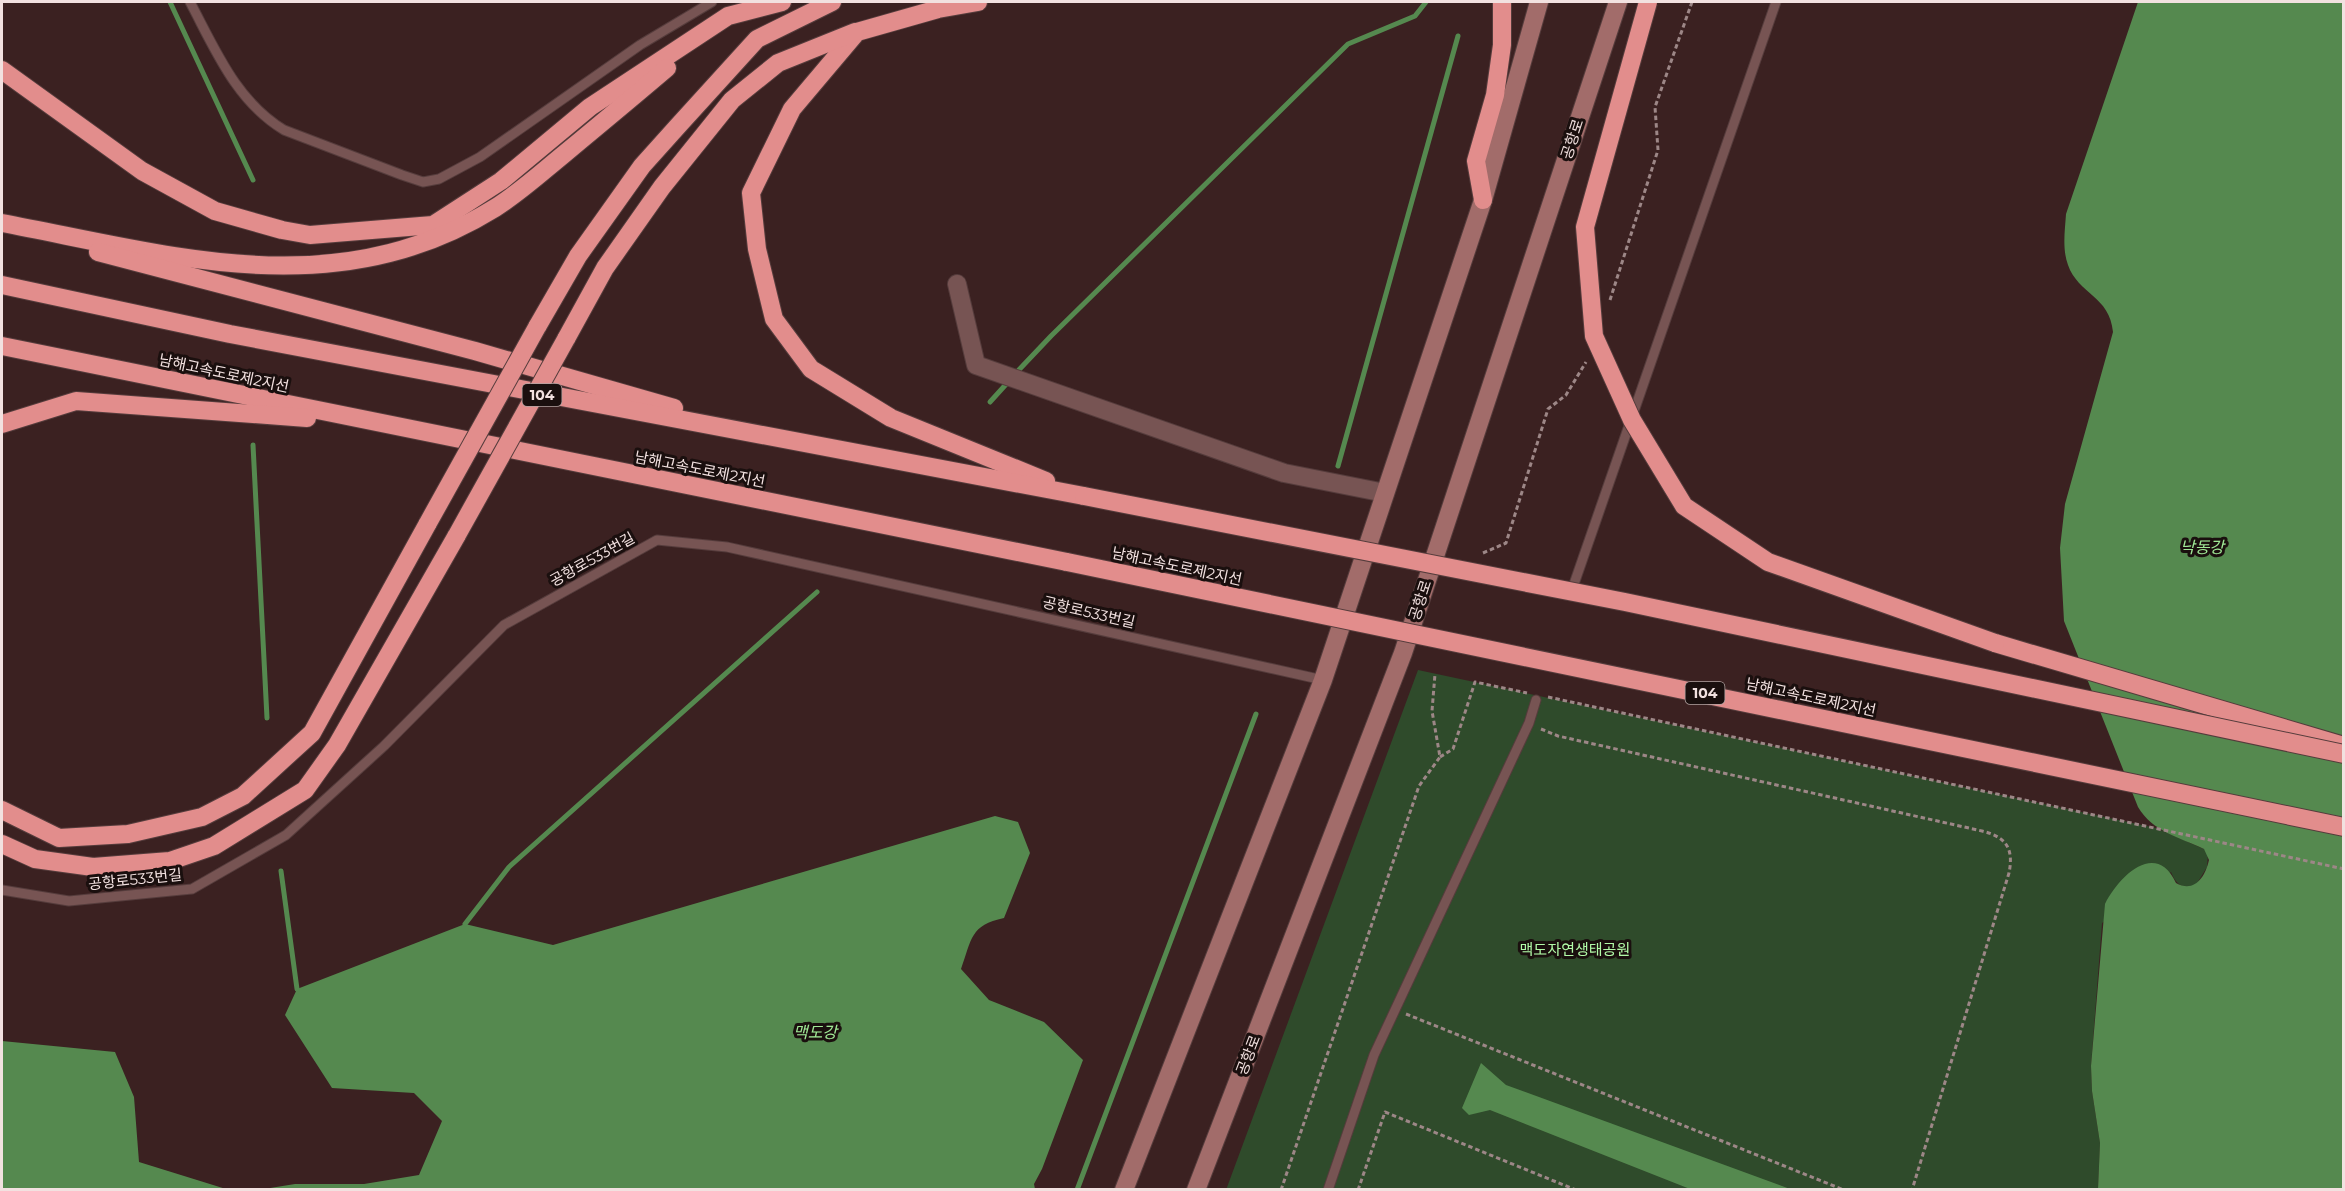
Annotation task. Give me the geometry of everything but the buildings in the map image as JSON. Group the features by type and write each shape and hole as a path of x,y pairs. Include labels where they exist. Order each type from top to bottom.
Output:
{"highway":[{"path":"2,70 142,171 214,211 310,236 433,225 501,181 590,107 728,16 782,2"},
{"path":"2,810 59,838 116,835 202,816 243,795 312,733 578,256 642,166 757,39 832,2"},
{"path":"2,844 35,859 93,867 170,861 214,846 305,790 337,745 618,250 662,187 732,100 778,63 857,32 938,9 978,2"},
{"path":"1483,200 1476,160 1495,95 1502,45 1502,2"},
{"path":"1648,2 1585,227 1594,336 1632,420 1684,506 1768,562 1995,643 2343,746"},
{"path":"2,225 147,250 270,267 315,267 361,262 413,248 460,228 496,208 540,175 728,16"},
{"path":"857,32 792,109 751,193 757,249 774,319 811,369 891,418 1084,496"},
{"path":"2,225 475,351 782,440"},
{"name":"104","path":"2,285 242,336 1084,496 1625,602 2343,754"},
{"name":"남해고속도로제2지선","path":"2,346 1067,562 2343,827"},
{"path":"2,424 76,401 384,424"}],"main road":[{"path":"1124,1190 1323,680 1483,200 1539,2"},
{"name":"공항로","path":"1196,1190 1403,653 1618,2"}],"street":[{"path":"957,284 976,365 1284,473 1385,493"}],"lane":[{"path":"190,2 229,76 265,118 284,130 423,182 452,175 640,45 712,2"},
{"path":"1574,584 1776,2"},
{"name":"공항로533번길","path":"2,890 69,901 192,889 286,835 384,746 504,625 657,540 727,547 1323,680"},
{"path":"1328,1190 1374,1055 1529,723 1537,697"}],"path":[{"path":"1435,674 1432,711 1440,757"},
{"path":"1281,1190 1419,786 1440,757 1453,749 1475,682 2343,869"},
{"path":"1529,723 1558,736 1998,835 2009,846 2012,860 2009,873 1912,1190"},
{"path":"1395,1010 1844,1190"},
{"path":"1358,1190 1385,1112 1576,1190"}],"green space":[{"name":"맥도자연생태공원","path":"1418,670 2156,828 2204,849 2208,853 2207,867 2196,885 2187,887 2180,885 2171,872 2102,923 2091,1066 2092,1091 2100,1143 2098,1189 1226,1190"}],"water":[{"name":"낙동강","path":"2138,2 2343,2 2343,1189 2098,1189 2100,1143 2092,1091 2091,1066 2105,904 2119,883 2138,867 2148,863 2158,864 2168,870 2176,883 2188,886 2202,878 2209,860 2204,849 2159,828 2138,807 2064,621 2060,548 2065,504 2113,332 2106,310 2079,283 2068,265 2064,246 2066,214"},
{"name":"맥도강","path":"995,816 1018,822 1030,853 1004,918 978,929 970,942 961,969 989,1000 1044,1022 1083,1060 1042,1169 1034,1184 1035,1189 264,1189 295,1184 364,1184 419,1175 442,1121 414,1093 332,1088 285,1015 297,989 465,924 553,945"},
{"path":"2,1041 115,1052 134,1097 139,1162 226,1189 2,1189"},
{"path":"1481,1063 1506,1085 1790,1189 1690,1189 1490,1110 1469,1115 1462,1108"}],"waterway":[{"path":"170,2 253,180"},
{"path":"1015,374 1348,44 1415,16 1426,2"},
{"path":"1338,466 1458,36"},
{"path":"990,402 1009,381"},
{"path":"253,445 267,718"},
{"path":"465,924 509,867 817,592"},
{"path":"1077,1190 1256,714"},
{"path":"281,871 297,989"}]}
